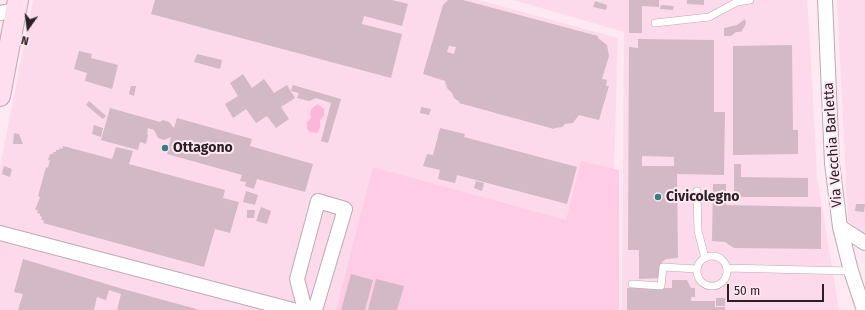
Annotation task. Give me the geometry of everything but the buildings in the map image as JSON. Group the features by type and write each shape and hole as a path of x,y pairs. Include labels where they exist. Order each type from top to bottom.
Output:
{"main road":[{"path":"0,96 12,8"}],"street":[{"name":"Via Vecchia Barletta","path":"825,0 832,163 840,227 851,271 864,310"},
{"path":"305,310 297,279 318,201 345,209 315,310"},
{"path":"840,227 865,244"},
{"path":"0,233 294,310"}],"lane":[{"path":"655,23 709,17 737,2 750,0"},
{"path":"697,191 698,231 705,258"},
{"path":"714,256 725,264 727,268 724,281 715,286 706,285 702,282 699,278 697,269 702,260 714,256"},
{"path":"632,284 661,286 663,267 697,269"},
{"path":"727,268 851,271"}],"shaded area":[{"path":"33,0 478,0 618,38 614,170 618,310 0,310 0,167"},
{"path":"513,0 807,0 817,176 839,310 622,310 624,32"},
{"path":"837,0 865,0 865,233 848,222"},
{"path":"318,104 324,109 324,115 320,121 320,127 317,133 310,132 307,129 307,122 311,118 310,113 312,108"},
{"path":"581,161 619,170 619,310 336,310 373,167 566,220"}],"place":[{"name":"Ottagono","path":"165,148"},
{"name":"Civicolegno","path":"658,197"}]}
